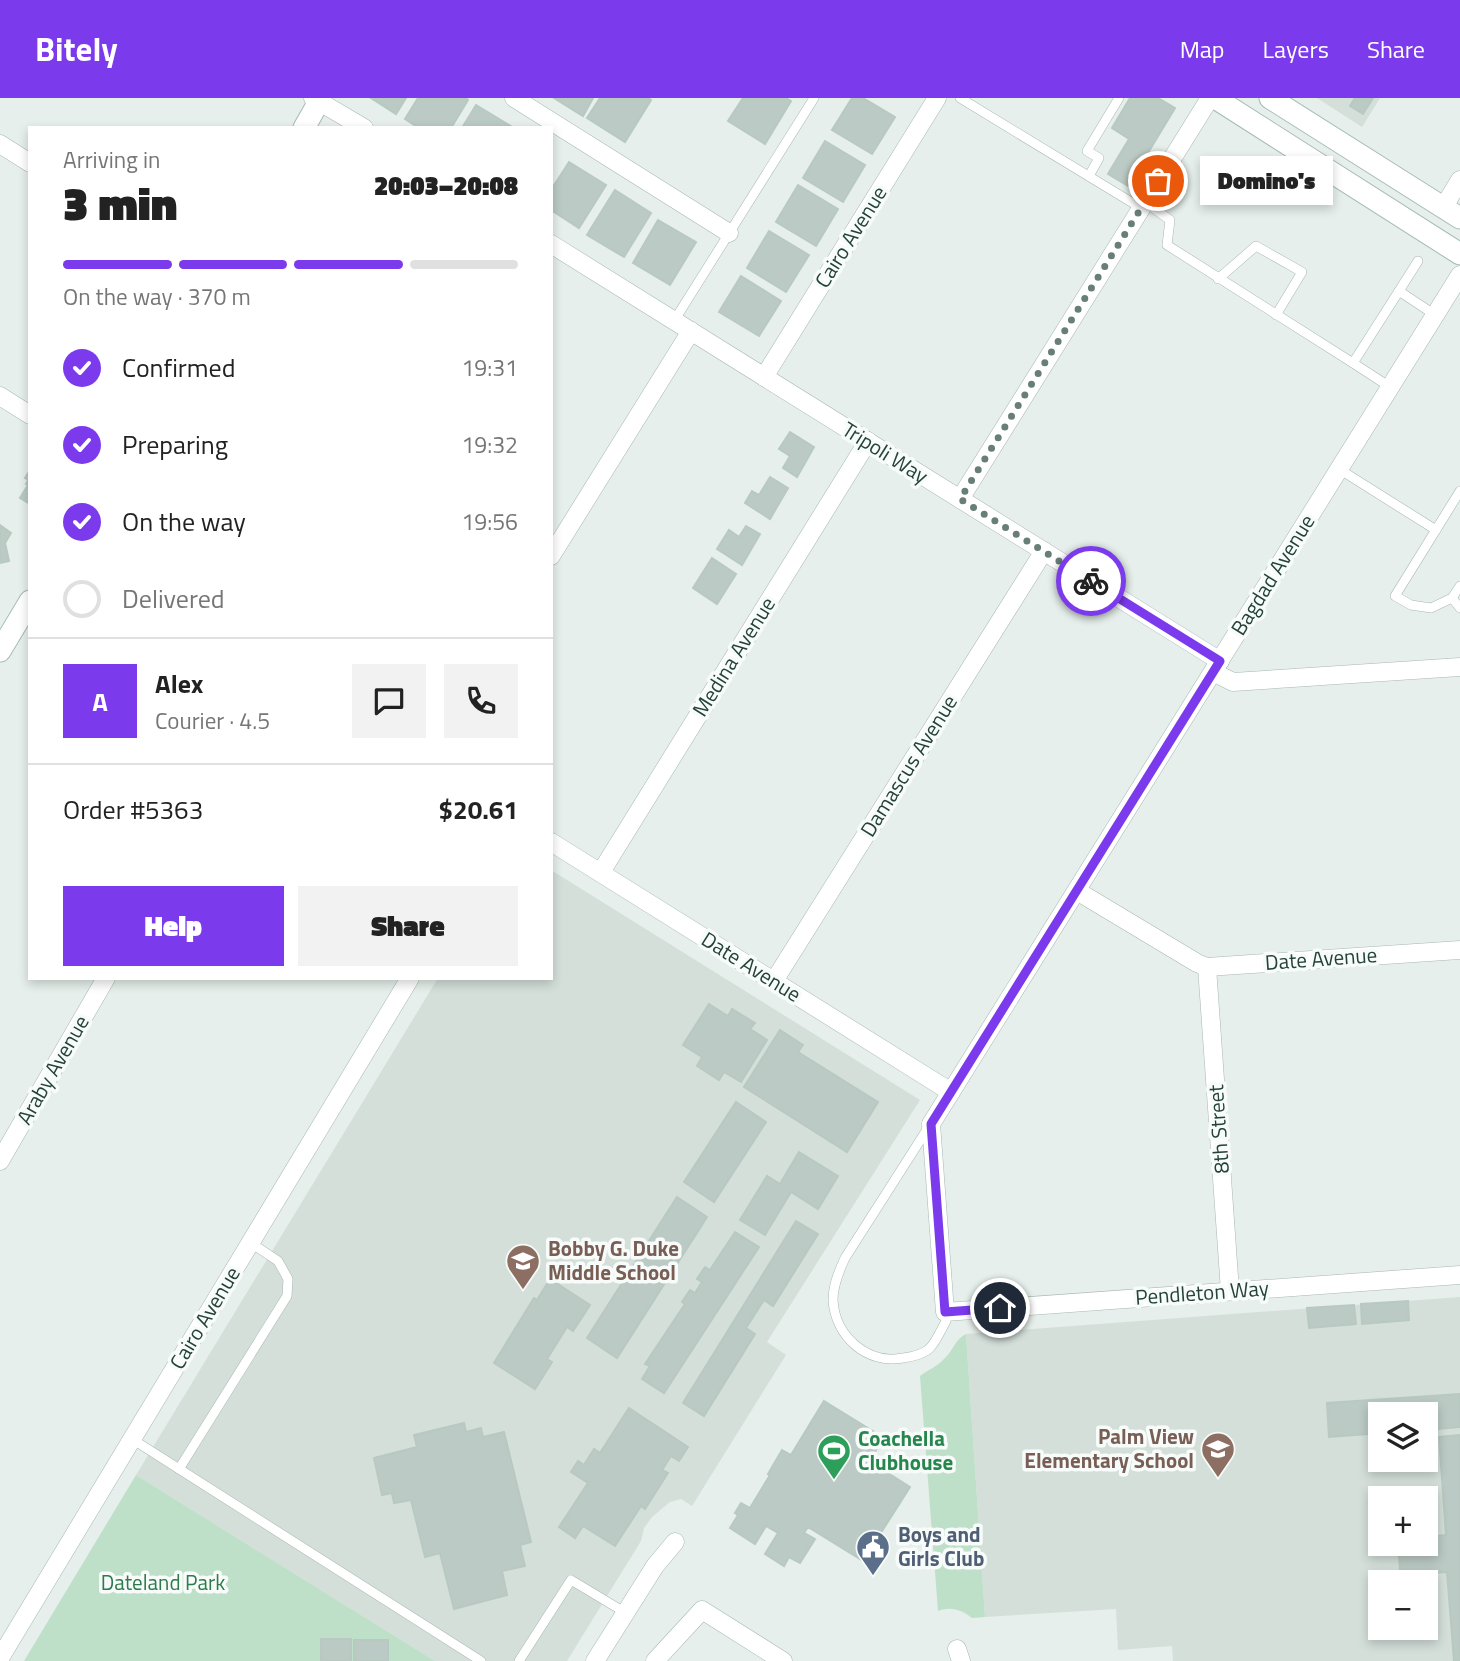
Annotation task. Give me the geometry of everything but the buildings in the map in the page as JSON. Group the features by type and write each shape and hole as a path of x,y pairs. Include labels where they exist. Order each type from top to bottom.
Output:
{"main road":[{"path":"1212,98 1460,254"},
{"path":"1270,98 1452,213"},
{"path":"305,126 318,99"},
{"path":"1302,153 1354,169 1404,201 1424,209 1452,213"},
{"path":"2,644 28,604"}],"street":[{"path":"514,98 729,233"},
{"path":"960,499 1212,98"},
{"path":"318,99 361,126"},
{"name":"Cairo Avenue","path":"764,377 931,100"},
{"path":"0,144 28,162"},
{"path":"1452,213 1460,180"},
{"name":"Tripoli Way","path":"553,245 1044,551 1216,667 1233,682 1460,667"},
{"name":"Bagdad Avenue","path":"931,1124 1460,275"},
{"path":"553,553 691,331"},
{"path":"0,396 28,414"},
{"name":"Medina Avenue","path":"601,873 868,442"},
{"name":"Damascus Avenue","path":"774,981 1044,551"},
{"name":"Date Avenue","path":"553,843 951,1092"},
{"path":"1077,891 1207,967"},
{"name":"Date Avenue","path":"1207,967 1460,950"},
{"name":"8th Street","path":"1207,967 1230,1291"},
{"name":"Araby Avenue","path":"0,1161 105,980"},
{"name":"Cairo Avenue","path":"0,1658 410,980"},
{"path":"931,1124 945,1312"},
{"name":"Pendleton Way","path":"945,1312 1460,1275"},
{"path":"595,1661 655,1566 675,1542"},
{"path":"655,1661 702,1610 783,1661"}],"lane":[{"path":"674,321 814,98"},
{"path":"960,98 1088,176 1170,220 1167,245 1390,387"},
{"path":"1088,176 1099,158 1087,151 1119,98"},
{"path":"1218,279 1256,246 1302,272 1276,315"},
{"path":"1353,363 1418,261"},
{"path":"1399,291 1435,316"},
{"path":"1339,469 1436,530"},
{"path":"1460,491 1395,596 1411,606 1431,608 1452,598 1460,586"},
{"path":"1452,598 1460,608"},
{"path":"931,1124 845,1258 837,1276 833,1297 839,1325 847,1337 866,1353 886,1360 909,1357 928,1350 946,1321 945,1312"},
{"path":"179,1469 287,1296 288,1279 278,1261 251,1242"},
{"path":"132,1439 481,1661"},
{"path":"519,1661 570,1580 626,1613"}],"shaded area":[{"path":"1317,98 1380,98 1362,127"},
{"name":"Bobby G. Duke Middle School","path":"553,871 920,1100 767,1342 786,1355 692,1506 681,1499 670,1502 652,1517 644,1528 641,1541 567,1661 435,1661 136,1475 437,980 553,980"},
{"name":"Palm View Elementary School","path":"1460,1297 1460,1661 1173,1661 1172,1646 1118,1650 1116,1609 985,1617 966,1334"}],"green space":[{"path":"966,1334 985,1617 972,1618 956,1610 938,1611 920,1376 942,1361"},
{"name":"Dateland Park","path":"136,1475 435,1661 24,1661"}],"way so far":[{"path":"1091,581 960,499 1158,181"}],"place":[{"name":"Domino's","path":"1158,181"},
{"name":"Bobby G. Duke Middle School","path":"523,1291"},
{"name":"Palm View Elementary School","path":"1218,1479"},
{"name":"Coachella Clubhouse","path":"834,1481"},
{"name":"Boys and Girls Club","path":"873,1577"}],"route":[{"path":"1000,1308 945,1312 931,1124 1220,661 1091,581"}]}
